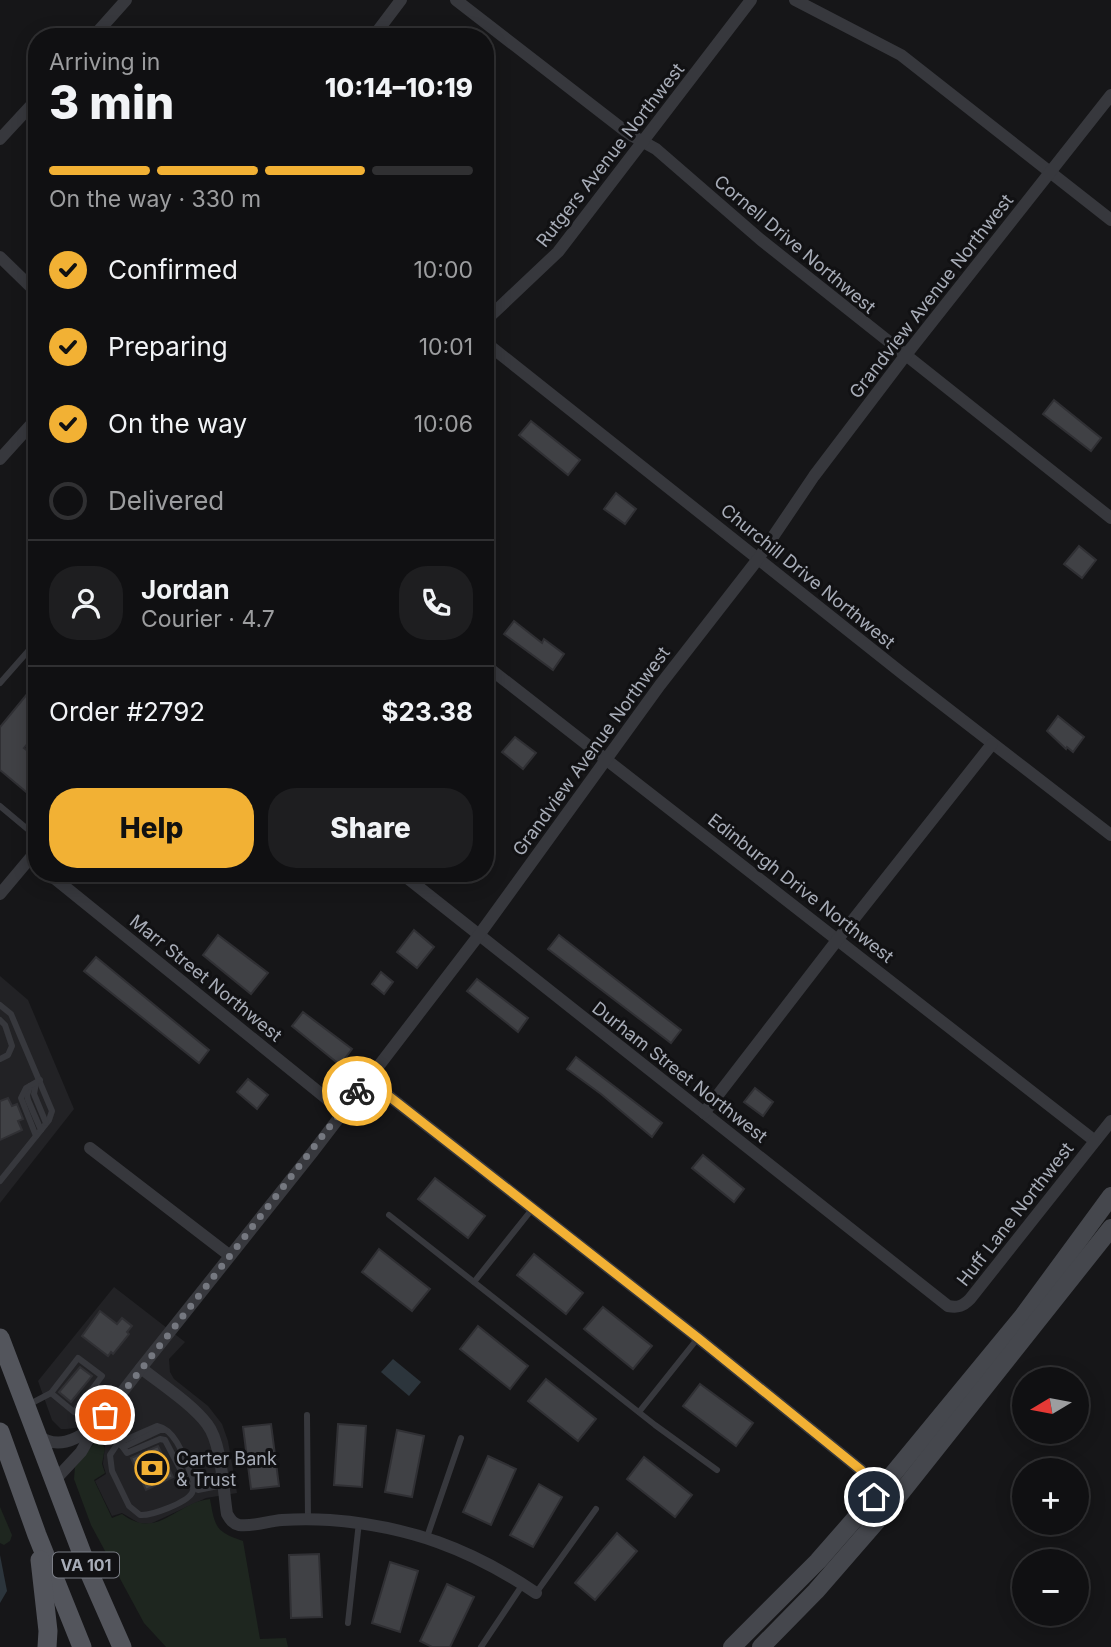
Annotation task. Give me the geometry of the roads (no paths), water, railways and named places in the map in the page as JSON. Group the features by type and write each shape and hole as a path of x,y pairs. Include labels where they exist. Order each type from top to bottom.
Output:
{"main road":[{"path":"733,1647 818,1561 874,1497 1023,1316 1111,1196"},
{"path":"761,1647 816,1591 891,1505 1111,1228"},
{"name":"VA 101","path":"0,1338 89,1572 122,1647"},
{"name":"VA 101","path":"0,1432 37,1535 82,1647"},
{"path":"37,1535 48,1631 47,1647"}],"street":[{"path":"101,28 126,0"},
{"path":"380,28 401,0"},
{"name":"Cornell Drive Northwest","path":"456,0 492,28"},
{"name":"Rutgers Avenue Northwest","path":"494,312 558,252 751,0"},
{"path":"795,0 901,55 1111,220"},
{"name":"Cornell Drive Northwest","path":"494,29 629,134 656,149 761,240 1111,518"},
{"name":"Grandview Avenue Northwest","path":"54,1481 81,1452 96,1426 312,1153 479,935 606,757 758,559 814,476 1111,94"},
{"path":"0,139 28,109"},
{"path":"0,257 28,284"},
{"name":"Churchill Drive Northwest","path":"494,349 992,744 1111,835"},
{"path":"0,459 28,428"},
{"name":"Edinburgh Drive Northwest","path":"494,672 1095,1141"},
{"path":"705,1113 992,744"},
{"path":"0,894 28,864"},
{"name":"Marr Street Northwest","path":"59,882 342,1111"},
{"name":"Durham Street Northwest","path":"412,882 937,1298"},
{"path":"367,1079 698,1338 861,1470 871,1484 874,1497"},
{"name":"Huff Lane Northwest","path":"937,1298 956,1308 963,1306 970,1299 1111,1121"},
{"path":"90,1148 229,1255"},
{"path":"141,1368 209,1426 215,1442 227,1514 232,1522 240,1525 308,1519 359,1522 427,1538 476,1557 536,1593"},
{"name":"Grandview Avenue Northwest","path":"37,1435 52,1443 66,1442 77,1439 96,1426"}],"lane":[{"path":"0,683 28,651"},
{"path":"0,806 28,829"},
{"path":"0,1005 11,1014 36,1083 52,1111 47,1123 0,1181"},
{"path":"0,1020 5,1025 12,1046 8,1055 0,1059"},
{"path":"36,1083 33,1087 34,1094 47,1123"},
{"path":"36,1083 23,1093 21,1102 38,1133"},
{"path":"474,1283 533,1208"},
{"path":"389,1215 717,1470"},
{"path":"639,1412 698,1338"},
{"path":"26,1406 51,1393 66,1378 78,1358 102,1376 74,1412 51,1393"},
{"path":"93,1388 114,1404"},
{"path":"81,1389 88,1395"},
{"path":"307,1415 308,1519"},
{"path":"96,1426 129,1453 160,1439 165,1440 188,1484 198,1490 223,1485"},
{"path":"157,1426 172,1434 194,1482 194,1488 187,1499 147,1516 134,1512 110,1463 110,1455 120,1444 151,1427 157,1426"},
{"path":"427,1538 461,1438"},
{"path":"536,1593 596,1509"},
{"path":"348,1623 359,1522"},
{"path":"481,1647 523,1584"}],"place":[{"name":"Carter Bank & Trust","path":"152,1468"}]}
